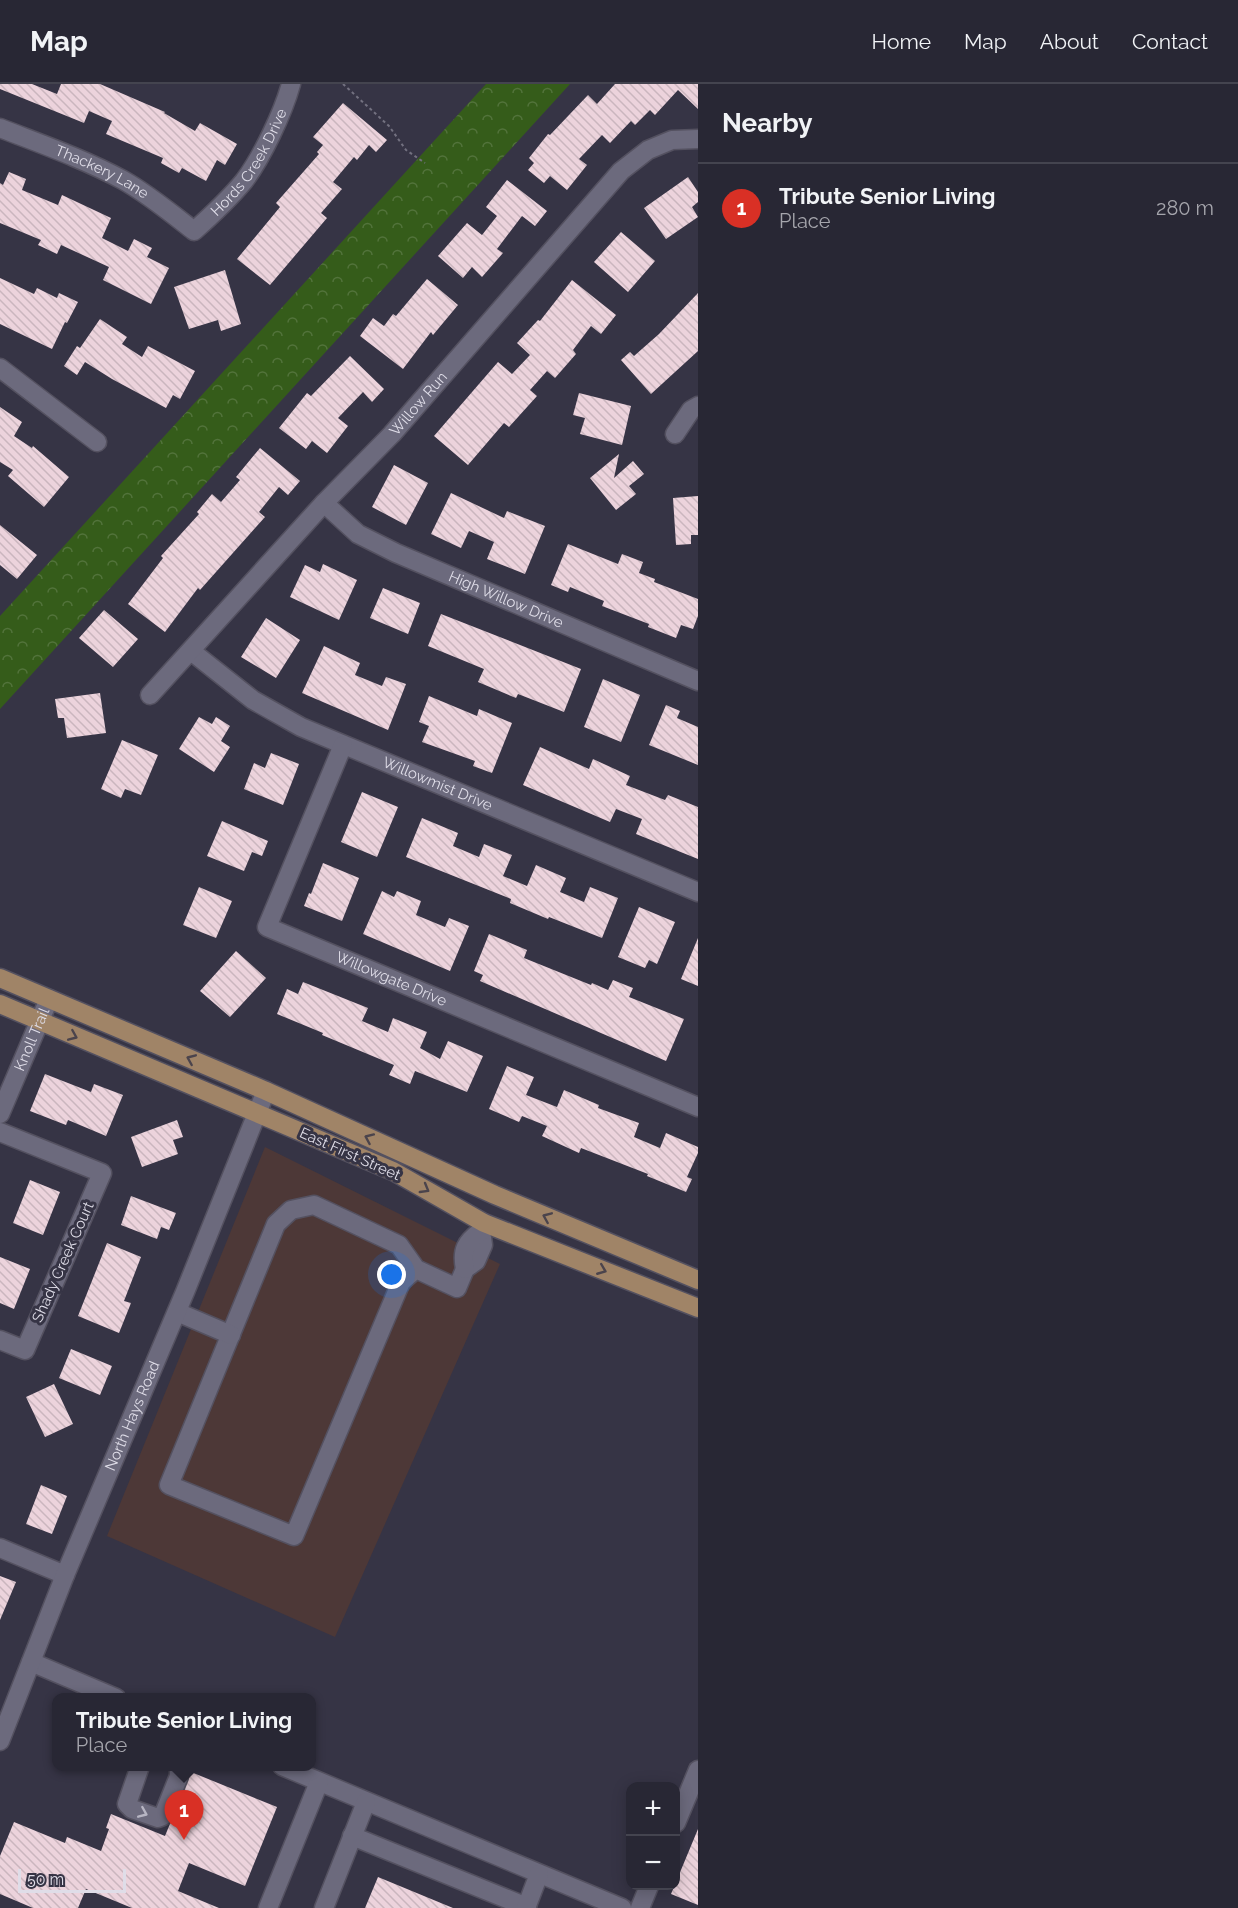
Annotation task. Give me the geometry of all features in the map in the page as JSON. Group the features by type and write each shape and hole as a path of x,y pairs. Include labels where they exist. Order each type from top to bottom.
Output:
{"main road":[{"name":"East First Street","path":"0,978 266,1091 495,1195 698,1280"},
{"name":"East First Street","path":"0,1004 393,1171 482,1227 698,1308"},
{"path":"482,1227 495,1195"}],"street":[{"name":"Hords Creek Drive","path":"194,231 224,204 246,178 269,138 287,99 291,84"},
{"name":"Thackery Lane","path":"0,128 124,181 194,231"},
{"name":"Willow Run","path":"150,695 324,503 392,434 621,171 648,150 672,140 698,139"},
{"path":"0,368 97,442"},
{"path":"675,434 691,410 698,406"},
{"name":"High Willow Drive","path":"324,503 358,534 396,553 698,681"},
{"name":"Willowmist Drive","path":"191,651 253,700 301,727 698,892"},
{"name":"Willowgate Drive","path":"343,745 267,927 698,1107"},
{"name":"Knoll Trail","path":"0,1114 49,999"},
{"name":"North Hays Road","path":"0,1741 65,1575 177,1312 266,1091"},
{"name":"Shady Creek Court","path":"0,1132 102,1173 25,1350 0,1340"},
{"path":"416,1269 400,1282 294,1536 169,1485 276,1224 291,1210 314,1205 399,1245 416,1269 457,1288 465,1269 476,1261 483,1245 482,1227"},
{"path":"177,1312 231,1335"},
{"path":"0,1548 65,1575"},
{"path":"31,1662 104,1693"},
{"path":"680,1816 692,1800 698,1770"},
{"path":"139,1771 127,1804 132,1809 158,1818 163,1816 179,1776 178,1771"},
{"path":"292,1771 622,1908"},
{"path":"268,1908 319,1782"},
{"path":"324,1908 366,1802"},
{"path":"352,1836 526,1907 539,1874"},
{"path":"640,1908 647,1890"}],"path":[{"path":"343,84 389,126 406,150 425,163"}],"shaded area":[{"path":"265,1147 500,1264 335,1637 107,1536"}],"green space":[{"path":"486,84 570,84 0,709 0,616"}],"building":[{"path":"0,84 32,84 57,94 61,84 100,84 165,112 195,131 200,123 237,144 225,165 217,160 206,181 182,168 179,173 161,163 163,158 106,134 112,121 89,111 84,123 0,89"},
{"path":"615,84 698,84 698,109 678,90 655,115 650,110 635,125 631,121 610,143 602,135 579,159 587,165 567,190 550,176 544,183 528,170 534,163 529,158 548,134 550,135 588,95 597,104"},
{"path":"343,103 387,140 376,152 369,145 357,160 354,157 333,182 342,189 321,213 327,218 270,285 237,259 280,207 276,203 319,154 317,152 323,145 313,137"},
{"path":"9,172 26,179 22,190 58,205 62,195 111,218 102,238 128,251 134,239 152,248 147,257 169,268 151,304 103,280 109,267 61,245 57,254 38,245 41,240 0,223 0,183 3,185"},
{"path":"688,177 698,192 698,202 692,207 698,217 666,239 644,208"},
{"path":"507,180 547,211 535,226 522,216 497,249 503,253 482,277 472,267 463,278 438,256 467,223 482,235 497,216 486,207"},
{"path":"621,232 655,261 628,292 594,262"},
{"path":"225,270 241,324 221,331 218,320 189,329 174,287"},
{"path":"0,278 34,294 37,288 57,298 59,293 78,302 52,349 0,324"},
{"path":"427,279 458,305 433,335 431,332 403,369 360,336 373,318 384,326 393,314 396,316"},
{"path":"572,280 616,315 601,334 591,326 573,350 576,354 555,378 547,371 530,390 537,396 509,427 504,423 468,465 434,436 498,362 512,374 530,355 517,343 538,320 540,321"},
{"path":"698,293 698,351 651,394 621,360 630,352 634,356 659,334"},
{"path":"100,319 127,337 122,344 142,357 148,346 195,371 180,399 173,395 166,408 85,362 77,375 64,366 77,346 80,348"},
{"path":"350,356 384,389 372,402 363,392 338,418 348,426 327,453 312,441 306,449 279,428 307,393 311,396"},
{"path":"579,393 631,406 622,445 580,434 585,418 573,415"},
{"path":"0,407 22,422 14,436 32,448 33,446 69,477 44,507 8,476 13,470 0,462"},
{"path":"260,448 300,481 288,495 279,487 259,512 265,517 200,590 198,588 165,632 128,604 163,558 161,556 199,514 197,512 212,494 221,502 240,480 236,477"},
{"path":"619,454 614,478 633,461 644,474 629,486 636,494 616,510 590,478"},
{"path":"394,465 428,483 406,525 372,507"},
{"path":"451,493 504,518 507,511 545,526 525,574 487,559 494,542 469,531 461,548 431,534"},
{"path":"698,496 698,535 691,535 691,544 676,545 673,498"},
{"path":"0,525 37,555 17,579 0,565"},
{"path":"568,544 618,564 622,554 643,562 639,573 655,579 654,582 698,599 698,616 693,629 681,625 676,638 648,627 649,624 602,606 604,601 570,587 568,592 551,585"},
{"path":"323,564 357,580 339,620 290,597 305,565 320,572"},
{"path":"383,588 420,603 408,634 370,618"},
{"path":"104,610 138,639 113,667 79,638"},
{"path":"441,614 581,669 564,712 518,694 516,698 478,682 484,669 428,646"},
{"path":"266,618 300,640 276,678 241,657"},
{"path":"324,646 360,663 355,675 382,686 386,677 406,684 388,730 302,693"},
{"path":"603,679 640,695 621,742 584,727"},
{"path":"100,693 106,733 67,738 64,718 58,718 55,699"},
{"path":"429,696 477,716 479,709 512,723 492,773 473,766 475,761 422,742 429,726 419,722"},
{"path":"666,705 680,711 677,718 698,727 698,765 649,745"},
{"path":"199,717 212,724 216,717 230,726 221,741 230,747 214,772 179,749"},
{"path":"122,740 158,755 141,795 125,789 121,798 101,789"},
{"path":"540,747 589,769 593,759 630,776 626,785 665,800 668,795 698,807 698,859 636,834 642,819 616,809 610,822 523,785"},
{"path":"271,753 299,764 283,805 244,789 254,763 265,768"},
{"path":"362,792 398,807 377,857 341,842"},
{"path":"422,818 458,833 453,846 479,857 484,844 512,855 503,876 527,886 536,865 566,878 560,892 584,902 590,887 618,898 602,938 549,917 548,919 510,903 511,899 406,857"},
{"path":"222,821 268,841 262,856 252,852 244,871 207,856"},
{"path":"323,863 359,878 342,921 304,906"},
{"path":"199,887 232,901 216,938 183,925"},
{"path":"382,891 394,897 397,891 421,901 416,915 445,927 449,918 469,926 450,971 363,934"},
{"path":"639,907 675,922 657,964 649,960 645,968 618,957"},
{"path":"489,934 527,950 524,958 591,985 592,983 608,990 613,980 633,988 629,997 684,1019 666,1061 480,981 483,975 474,971"},
{"path":"698,938 698,986 681,979"},
{"path":"236,951 266,978 230,1017 200,991"},
{"path":"303,982 368,1008 362,1021 388,1032 393,1018 427,1032 420,1048 440,1059 448,1041 483,1056 467,1092 415,1071 410,1084 389,1075 394,1065 277,1014 287,989 298,994"},
{"path":"507,1066 534,1077 526,1095 557,1107 564,1090 599,1105 598,1108 639,1123 634,1137 660,1148 666,1133 698,1147 698,1153 687,1177 692,1179 686,1192 647,1176 648,1174 581,1148 579,1153 542,1136 547,1126 522,1116 519,1122 489,1109"},
{"path":"45,1074 91,1092 94,1084 123,1095 106,1136 68,1120 66,1125 30,1111"},
{"path":"177,1120 183,1137 173,1140 178,1154 142,1167 131,1137"},
{"path":"30,1180 60,1192 43,1235 13,1223"},
{"path":"131,1196 176,1213 169,1230 161,1227 157,1239 121,1225"},
{"path":"107,1243 141,1257 124,1301 131,1303 119,1333 78,1316"},
{"path":"0,1257 30,1269 14,1309 0,1303"},
{"path":"71,1349 112,1366 100,1395 59,1378"},
{"path":"54,1384 73,1424 45,1437 26,1397"},
{"path":"41,1485 67,1496 52,1534 26,1524"},
{"path":"0,1576 16,1582 0,1620"},
{"path":"191,1772 277,1807 245,1886 189,1863 178,1891 219,1908 132,1908 86,1889 78,1908 33,1908 0,1894 0,1856 14,1822 65,1843 67,1837 101,1851 109,1829 106,1828 111,1814 165,1836"},
{"path":"698,1829 698,1905 671,1894 673,1890 680,1890 680,1872"},
{"path":"378,1877 453,1908 365,1908"}],"place":[{"name":"Tribute Senior Living","path":"184,1840"}]}
